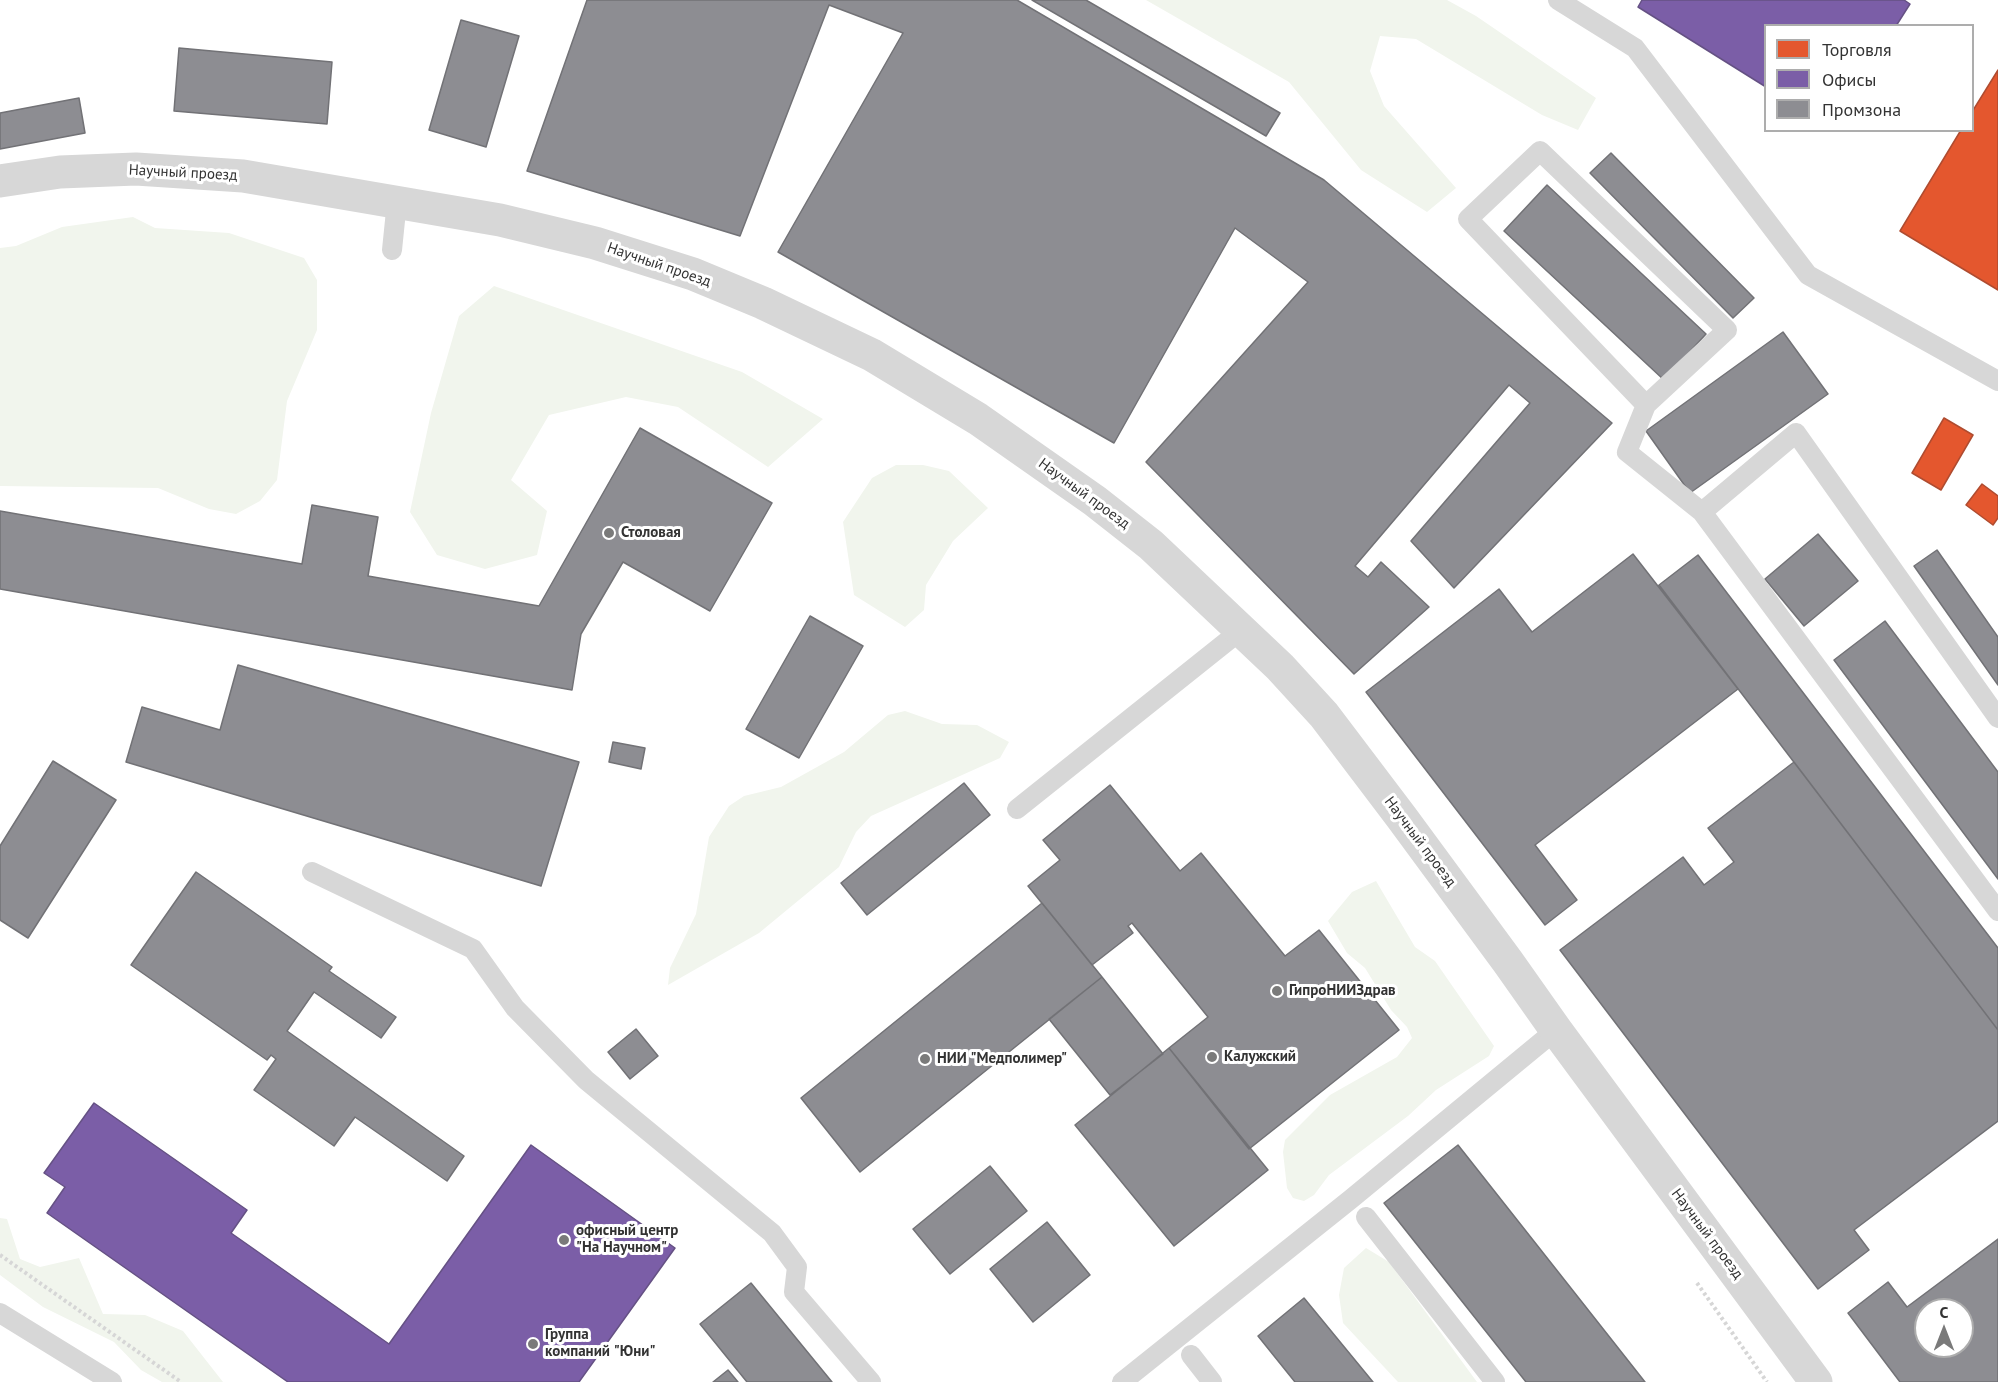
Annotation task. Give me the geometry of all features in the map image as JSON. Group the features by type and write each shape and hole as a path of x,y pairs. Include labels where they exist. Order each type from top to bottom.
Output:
{"street":[{"name":"Научный проезд","path":"0,181 60,172 136,169 243,176 500,220 595,243 693,274 763,303 872,355 978,419 1095,501 1151,544 1280,667 1324,715 1409,827 1816,1382"}],"lane":[{"path":"1558,0 1635,48 1808,275 1998,381"},
{"path":"1646,405 1468,219 1540,151 1727,330 1646,405 1627,452 1702,512 1998,911"},
{"path":"392,250 397,201"},
{"path":"1702,512 1796,433 1998,718"},
{"path":"1017,809 1240,631"},
{"path":"312,872 473,949 515,1008 586,1080 772,1233 797,1267 794,1293 871,1382"},
{"path":"1122,1382 1351,1199 1556,1030"},
{"path":"1366,1217 1495,1382"},
{"path":"0,1313 111,1382"},
{"path":"1191,1355 1212,1382"}],"path":[{"path":"0,1255 181,1382"}],"shaded area":[{"path":"1146,0 1447,0 1476,16 1596,98 1578,130 1542,115 1416,39 1380,36 1370,71 1384,106 1456,188 1427,212 1361,170 1289,82"},
{"path":"133,217 155,228 229,233 304,258 317,280 317,330 287,401 277,480 260,501 236,514 209,509 158,488 0,486 0,248 16,246 62,227"},
{"path":"494,286 742,372 823,419 768,467 678,407 626,397 549,415 511,480 547,511 537,555 485,569 437,555 410,512 431,413 459,316"},
{"path":"896,465 923,465 949,471 988,508 953,541 926,585 924,610 905,627 854,595 843,522 872,478"},
{"path":"905,711 942,724 977,725 1009,742 1000,758 871,816 856,832 839,867 759,933 668,985 670,968 696,914 709,837 729,806 744,796 781,787 844,752 888,715"},
{"path":"1376,881 1415,947 1435,961 1494,1046 1489,1056 1436,1090 1408,1116 1329,1175 1314,1195 1304,1201 1293,1198 1287,1188 1283,1152 1285,1140 1330,1095 1397,1057 1412,1038 1407,1027 1391,1010 1365,968 1347,953 1328,921 1352,892"},
{"path":"0,1218 7,1219 20,1259 40,1267 79,1258 103,1314 145,1315 183,1331 223,1382 162,1382 141,1370 114,1342 43,1307 0,1275"},
{"path":"1366,1248 1389,1262 1477,1382 1398,1382 1343,1323 1339,1295 1344,1268"}],"building: Торговля":[{"path":"1998,70 1998,290 1900,231 1960,132 1974,132 1974,109"},
{"path":"1944,418 1973,435 1941,490 1912,473"},
{"path":"1982,484 1998,496 1998,518 1993,525 1966,505"}],"building: Офисы":[{"path":"1642,0 1904,0 1910,4 1897,24 1764,24 1764,86 1638,7"},
{"name":"офисный центр \"На Научном\"","path":"94,1103 247,1210 231,1233 389,1344 531,1145 675,1248 579,1382 288,1382 47,1213 65,1187 44,1173"}],"building: Промзона":[{"path":"587,0 1017,0 1324,180 1612,423 1454,588 1411,541 1530,403 1509,385 1355,566 1368,577 1381,562 1429,607 1354,674 1146,462 1308,282 1235,228 1114,443 778,252 903,33 829,5 740,236 527,171"},
{"path":"1032,0 1086,0 1280,113 1266,136"},
{"path":"461,20 519,36 486,147 429,130"},
{"path":"179,48 332,62 327,124 174,111"},
{"path":"79,98 85,133 0,149 0,113"},
{"path":"1611,153 1754,298 1733,318 1590,173"},
{"path":"1547,185 1706,334 1664,380 1504,231"},
{"path":"1783,332 1828,394 1690,493 1646,431"},
{"path":"640,428 772,503 710,611 623,562 581,634 572,690 0,589 0,511 302,564 312,505 378,517 368,576 539,606"},
{"path":"1818,534 1858,581 1804,626 1765,579"},
{"path":"1937,550 1998,637 1998,685 1914,566"},
{"path":"1633,554 1738,689 1535,845 1577,900 1545,925 1366,692 1499,589 1532,632"},
{"path":"1698,555 1998,948 1998,1030 1659,585"},
{"path":"810,616 863,646 799,758 746,729"},
{"path":"1885,621 1998,772 1998,879 1834,660"},
{"path":"238,665 579,762 541,886 126,762 142,707 220,730"},
{"path":"613,742 645,748 641,769 609,762"},
{"path":"53,761 116,800 28,938 0,920 0,846"},
{"path":"1794,762 1998,1030 1998,1121 1854,1230 1869,1250 1818,1289 1560,950 1683,857 1704,885 1734,862 1708,828"},
{"path":"964,783 990,815 867,915 841,883"},
{"name":"ГипроНИИЗдрав","path":"1110,785 1180,871 1201,853 1285,956 1319,930 1399,1030 1249,1149 1169,1048 1208,1017 1132,923 1128,926 1133,933 1092,965 1028,886 1060,860 1043,840"},
{"path":"196,872 332,967 329,971 396,1017 381,1038 314,992 287,1031 464,1156 447,1181 355,1117 334,1146 254,1090 276,1059 271,1055 267,1060 131,965"},
{"name":"НИИ \"Медполимер\"","path":"1042,903 1102,977 860,1172 801,1098"},
{"path":"1102,977 1163,1054 1110,1095 1049,1019"},
{"path":"636,1029 658,1056 630,1079 608,1052"},
{"path":"1169,1048 1268,1170 1174,1246 1075,1125"},
{"path":"1458,1145 1645,1382 1526,1382 1384,1203"},
{"path":"990,1166 1027,1211 950,1274 913,1229"},
{"path":"1047,1222 1090,1275 1033,1322 990,1269"},
{"path":"1998,1239 1998,1382 1900,1382 1848,1313 1888,1282 1907,1307 1914,1302 1914,1358 1974,1358 1974,1298 1919,1298"},
{"path":"751,1283 832,1382 747,1382 700,1324"},
{"path":"1304,1298 1373,1382 1295,1382 1258,1336"},
{"path":"728,1370 738,1382 713,1382"}],"place":[{"name":"Столовая","path":"609,533"},
{"name":"ГипроНИИЗдрав","path":"1277,991"},
{"name":"Калужский","path":"1212,1057"},
{"name":"НИИ \"Медполимер\"","path":"925,1059"},
{"name":"офисный центр \"На Научном\"","path":"564,1240"},
{"name":"Группа компаний \"Юни\"","path":"533,1344"}]}
